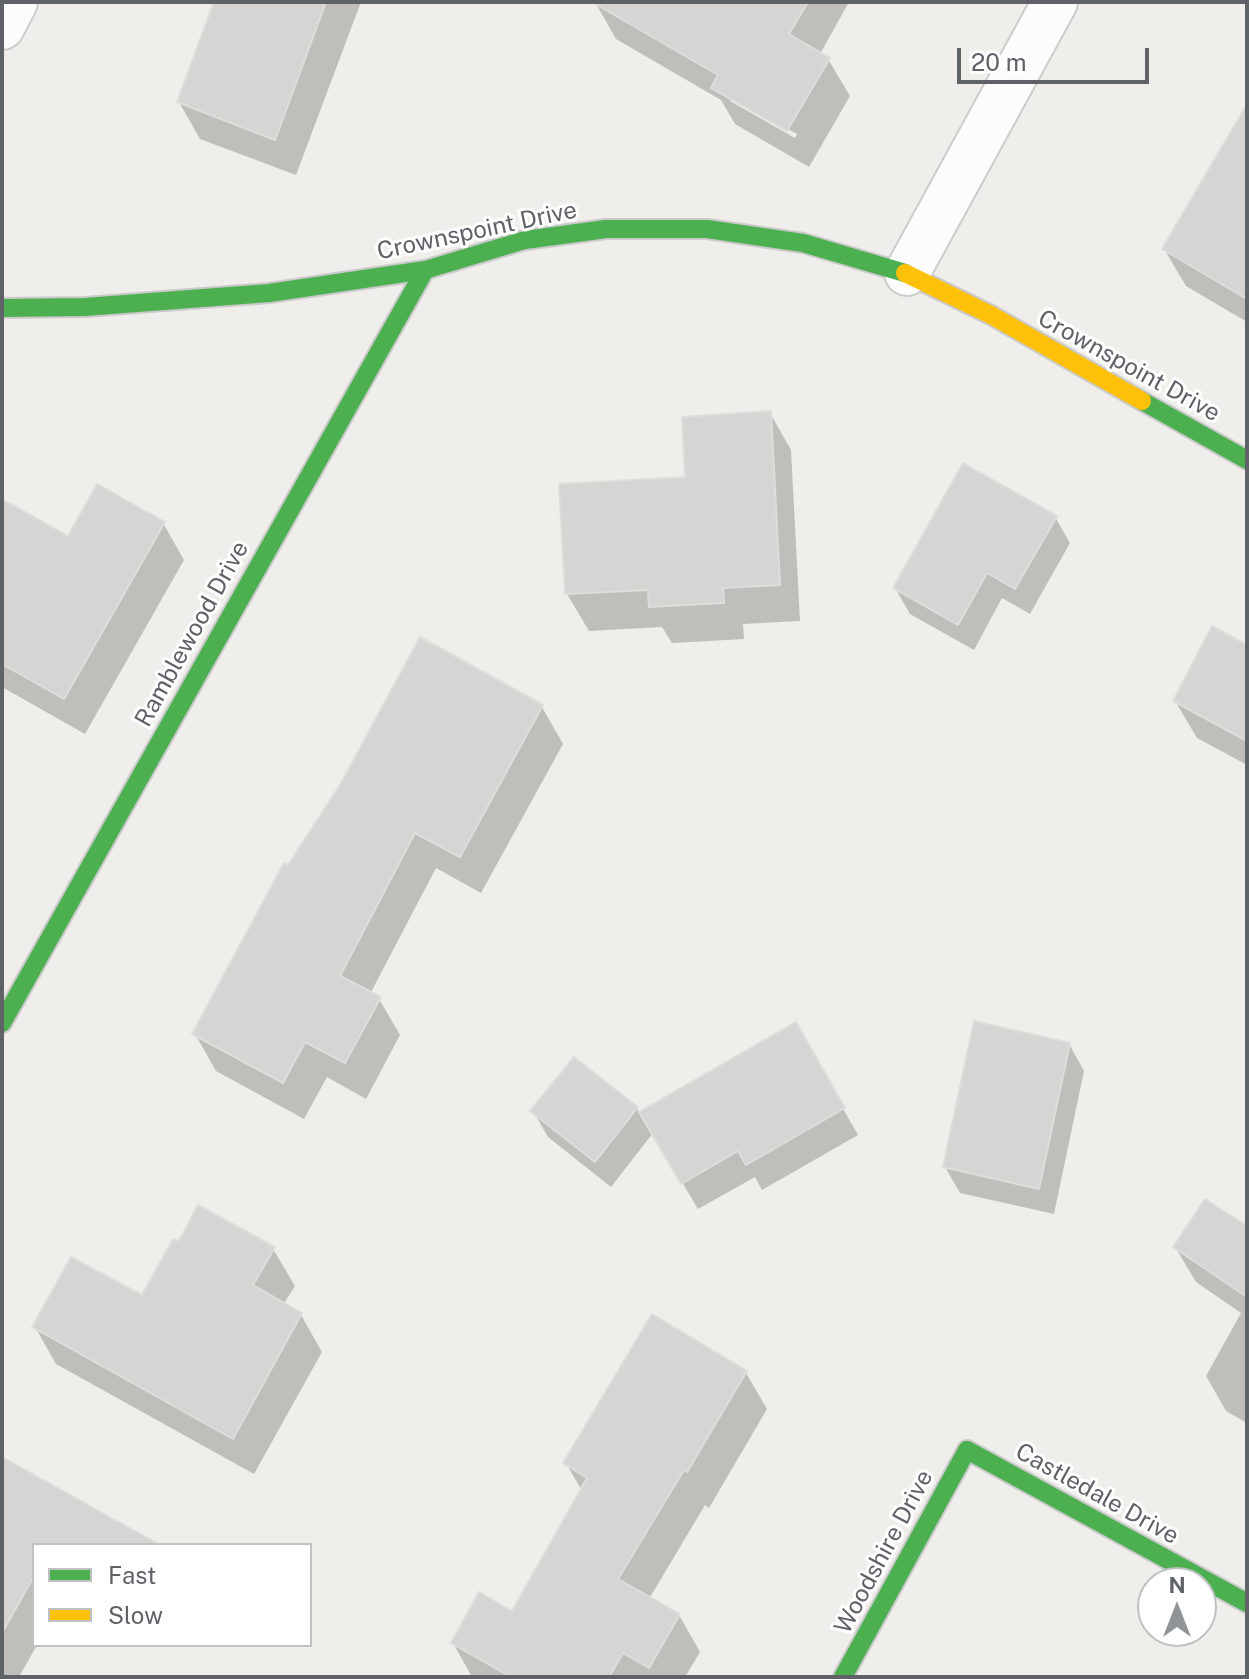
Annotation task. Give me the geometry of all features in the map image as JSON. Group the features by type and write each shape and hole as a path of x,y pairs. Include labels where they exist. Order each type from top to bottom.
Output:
{"street":[{"path":"2,27 15,2"},
{"path":"907,273 1055,2"},
{"name":"Crownspoint Drive","path":"2,308 85,307 269,293 425,270 525,240 606,229 707,229 803,243 907,273 991,315 1247,460"},
{"name":"Ramblewood Drive","path":"2,1023 425,270"},
{"name":"Castledale Drive","path":"967,1450 1247,1603"},
{"name":"Woodshire Drive","path":"843,1677 967,1450"}],"building":[{"path":"214,2 326,2 275,140 177,102"},
{"path":"592,2 808,2 789,34 830,58 787,131 711,88 718,75"},
{"path":"1247,104 1247,299 1162,249"},
{"path":"771,411 780,585 723,588 724,603 649,607 648,590 565,594 559,484 685,477 682,417"},
{"path":"963,463 1057,516 1015,589 987,573 958,625 893,588"},
{"path":"97,484 165,522 64,699 2,664 2,499 68,536"},
{"path":"1212,626 1247,645 1247,741 1173,701"},
{"path":"420,637 543,705 460,857 415,833 340,976 381,997 345,1063 305,1042 283,1083 192,1034 284,863 288,865 340,785"},
{"path":"974,1021 1070,1043 1039,1189 943,1167"},
{"path":"796,1022 845,1108 746,1165 738,1151 681,1184 639,1112"},
{"path":"574,1057 638,1107 595,1162 530,1111"},
{"path":"1205,1199 1247,1226 1247,1297 1173,1247"},
{"path":"198,1205 275,1247 253,1285 302,1313 233,1439 32,1327 71,1257 142,1295 173,1239 179,1241"},
{"path":"652,1314 747,1371 618,1579 680,1614 649,1668 623,1653 609,1677 511,1677 451,1643 479,1592 512,1611 587,1478 563,1463"},
{"path":"2,1457 156,1543 32,1543 32,1580 2,1633"}],"traffic: fast":[{"path":"2,308 85,307 269,293 425,270 525,240 606,229 707,229 803,243 905,273"},
{"path":"2,1023 425,270"},
{"path":"1142,401 1247,460"},
{"path":"843,1677 967,1450 1247,1603"}],"traffic: slow":[{"path":"905,273 991,315 1142,401"}]}
